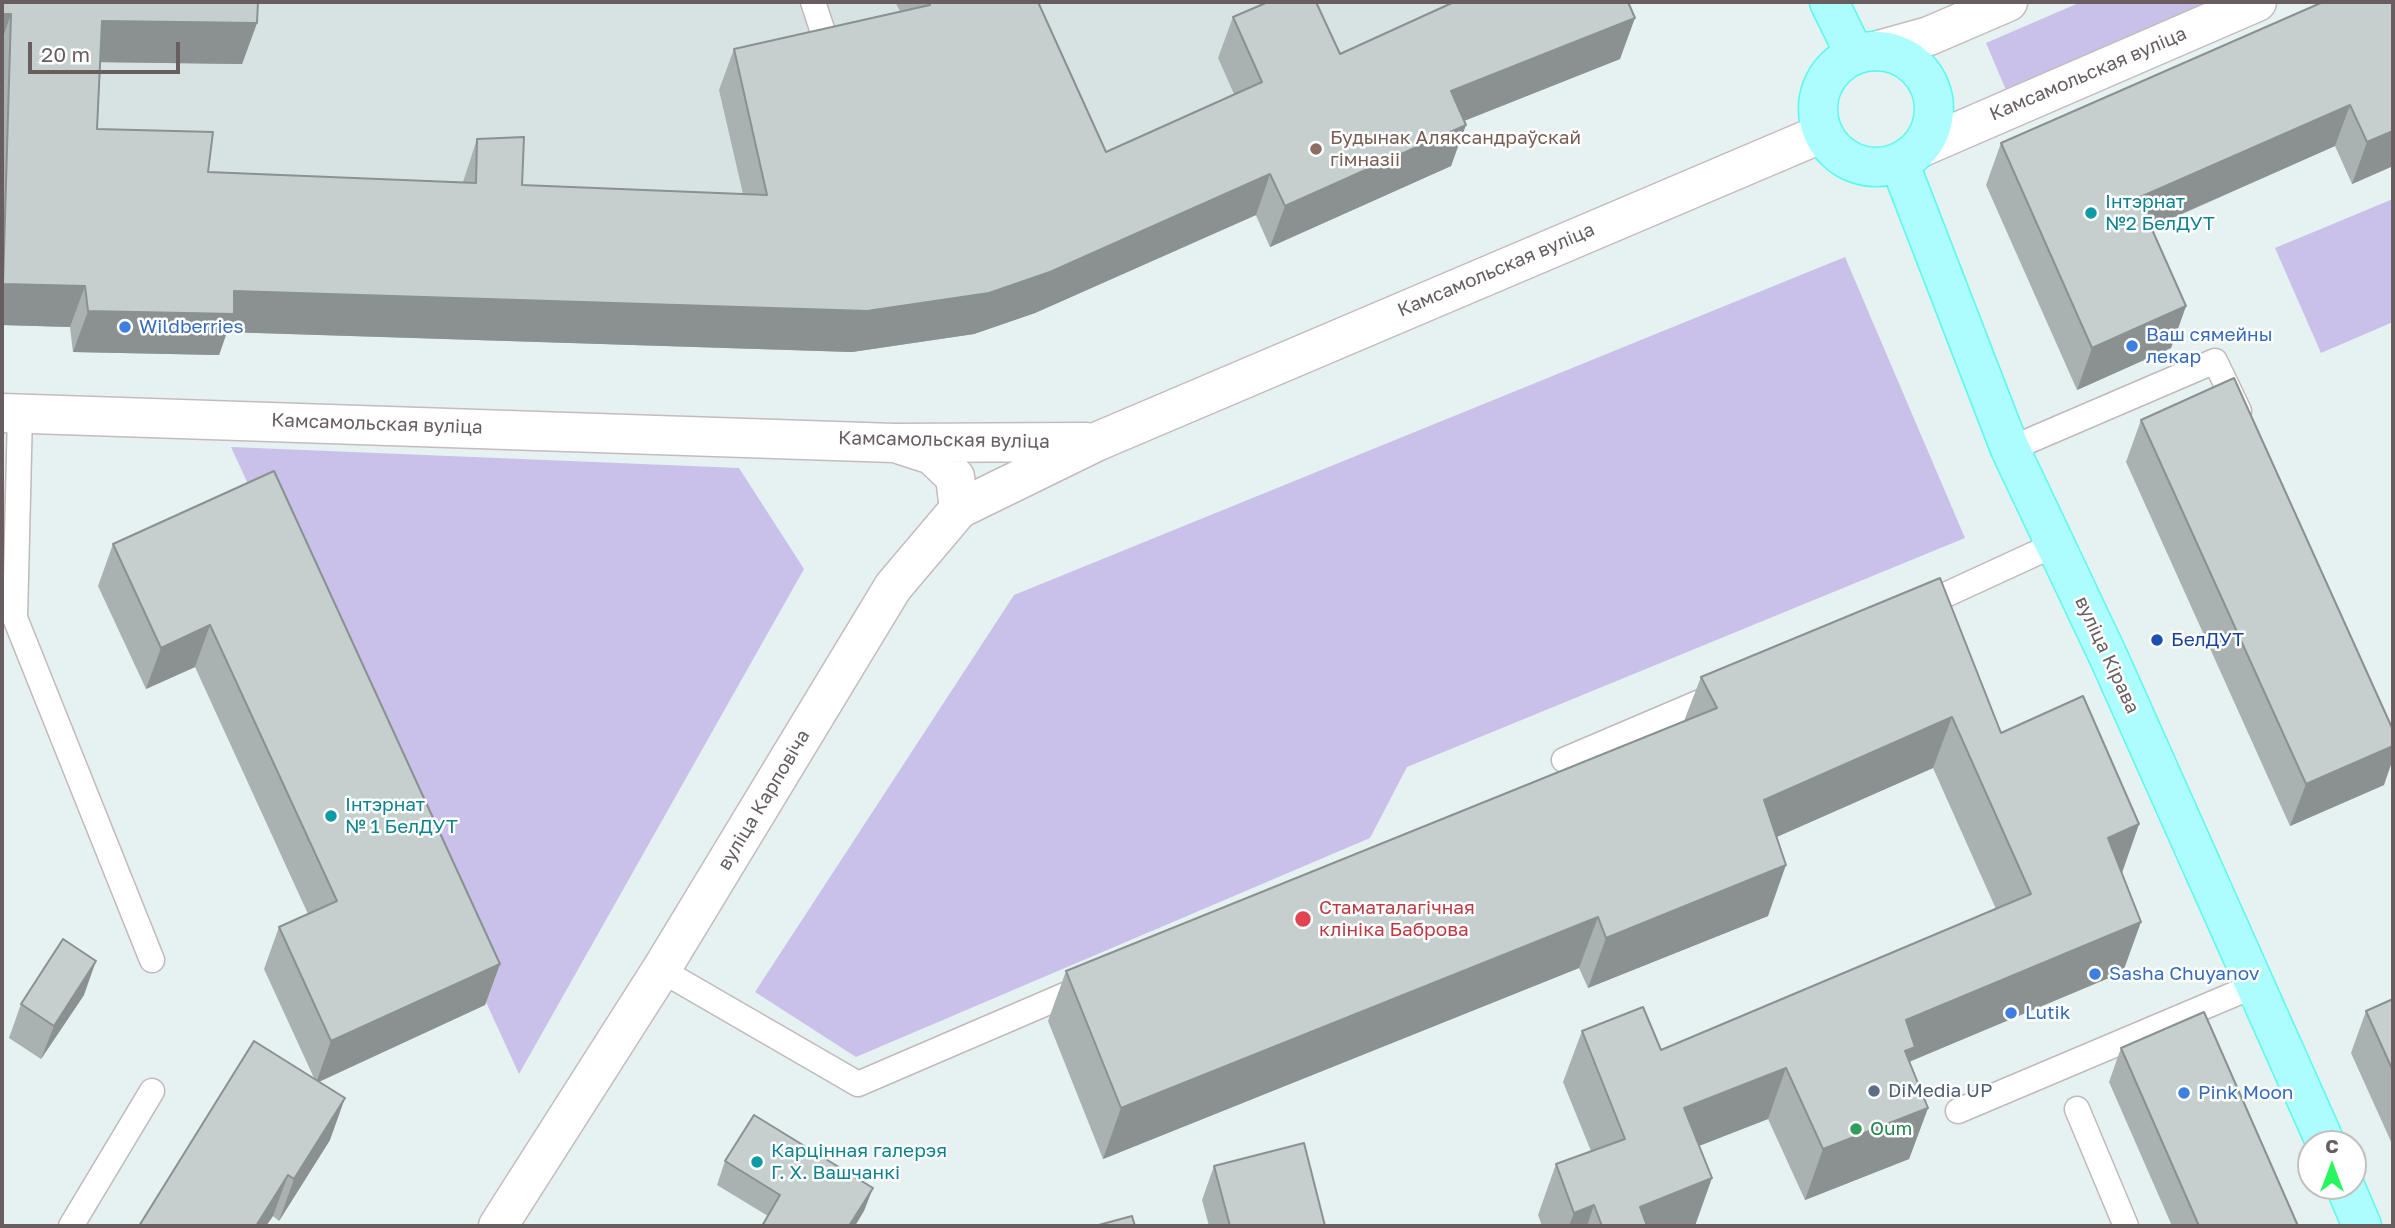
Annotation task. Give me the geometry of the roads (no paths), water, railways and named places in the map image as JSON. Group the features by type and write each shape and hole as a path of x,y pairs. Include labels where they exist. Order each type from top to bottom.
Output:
{"main road":[{"path":"1829,2 1865,53"},
{"path":"1865,53 1894,53 1911,63 1925,76 1933,94 1935,113 1930,132 1910,155 1882,167 1847,160 1833,148 1823,133 1818,115 1823,88 1839,64 1865,53"},
{"name":"вуліца Кірава","path":"1910,155 2010,449 2056,544 2320,1130"},
{"path":"2351,1200 2362,1226"}],"street":[{"path":"1865,53 1929,36 2008,2"},
{"name":"Камсамольская вуліца","path":"1910,155 2257,2"},
{"name":"Камсамольская вуліца","path":"11,413 894,443 1096,442 1823,133"},
{"name":"вуліца Карповіча","path":"498,1226 661,970 893,587 959,509 1096,442"},
{"path":"894,443 932,455 955,477 959,509"}],"lane":[{"path":"813,2 828,47 867,37"},
{"path":"2010,449 2216,361 2251,437"},
{"path":"11,413 15,618 152,960"},
{"path":"1898,617 2056,544"},
{"path":"1564,760 1737,686"},
{"path":"661,970 858,1084 1114,974"},
{"path":"1958,1111 2256,985"},
{"path":"71,1226 152,1091"},
{"path":"2077,1109 2126,1226"}],"place":[{"name":"Будынак Аляксандраўскай гімназіі","path":"1316,149"},
{"name":"Інтэрнат №2 БелДУТ","path":"2091,213"},
{"name":"Wildberries","path":"125,327"},
{"name":"Ваш сямейны лекар","path":"2132,346"},
{"name":"БелДУТ","path":"2157,640"},
{"name":"Інтэрнат № 1 БелДУТ","path":"331,816"},
{"name":"Стаматалагічная клініка Баброва","path":"1303,919"},
{"name":"Sasha Chuyanov","path":"2095,974"},
{"name":"Lutik","path":"2011,1013"},
{"name":"DiMedia UP","path":"1874,1091"},
{"name":"Pink Moon","path":"2184,1093"},
{"name":"Oum","path":"1856,1129"},
{"name":"Карцінная галерэя Г. Х. Вашчанкі","path":"757,1162"}]}
